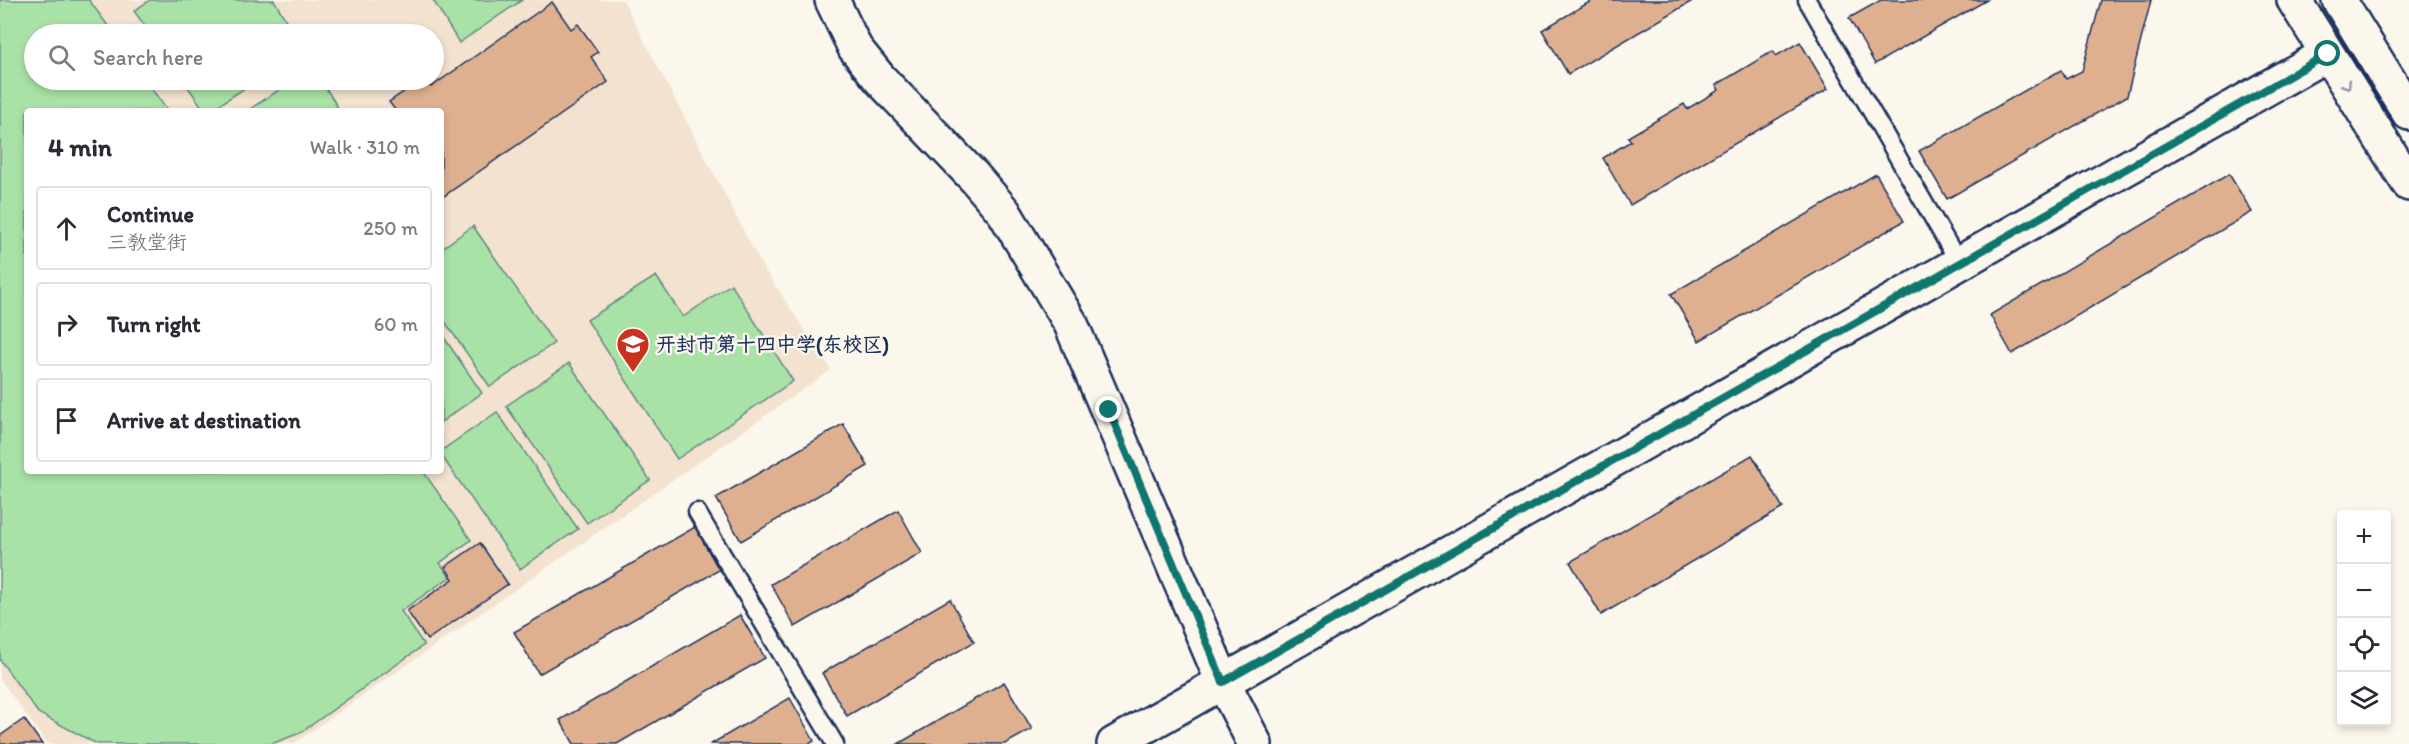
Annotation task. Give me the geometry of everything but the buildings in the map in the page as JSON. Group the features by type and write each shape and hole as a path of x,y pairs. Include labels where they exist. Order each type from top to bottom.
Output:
{"street":[{"path":"832,0 855,48 880,79 975,178 1004,212 1041,270 1071,324 1223,682 1255,744"},
{"path":"2294,0 2409,184"},
{"path":"2339,0 2409,113"},
{"path":"1114,744 2328,54"}],"lane":[{"path":"1806,0 1959,263"},
{"path":"697,512 835,744"}],"shaded area":[{"name":"开封市第十四中学(东校区)","path":"0,0 623,0 761,264 831,370 293,744 47,744 0,679"}],"green space":[{"path":"0,0 89,0 107,24 24,24 24,90 152,90 166,108 24,108 24,474 425,474 471,540 440,563 450,577 401,611 424,645 300,733 271,744 97,744 38,713 0,660"},
{"path":"150,0 274,0 288,24 144,24 134,11"},
{"path":"433,0 522,0 459,43"},
{"path":"190,90 242,90 215,108 203,108"},
{"path":"279,90 327,90 338,108 252,108"},
{"path":"473,226 554,343 490,387 444,320 444,247"},
{"path":"656,276 683,317 731,284 793,381 677,459 587,320"},
{"path":"444,337 482,393 444,420"},
{"path":"569,363 650,480 587,523 506,406"},
{"path":"497,412 578,529 520,569 444,459 444,449"}],"place":[{"name":"开封市第十四中学(东校区)","path":"633,373"}],"route":[{"path":"1109,410 1223,682 2328,54"}]}
